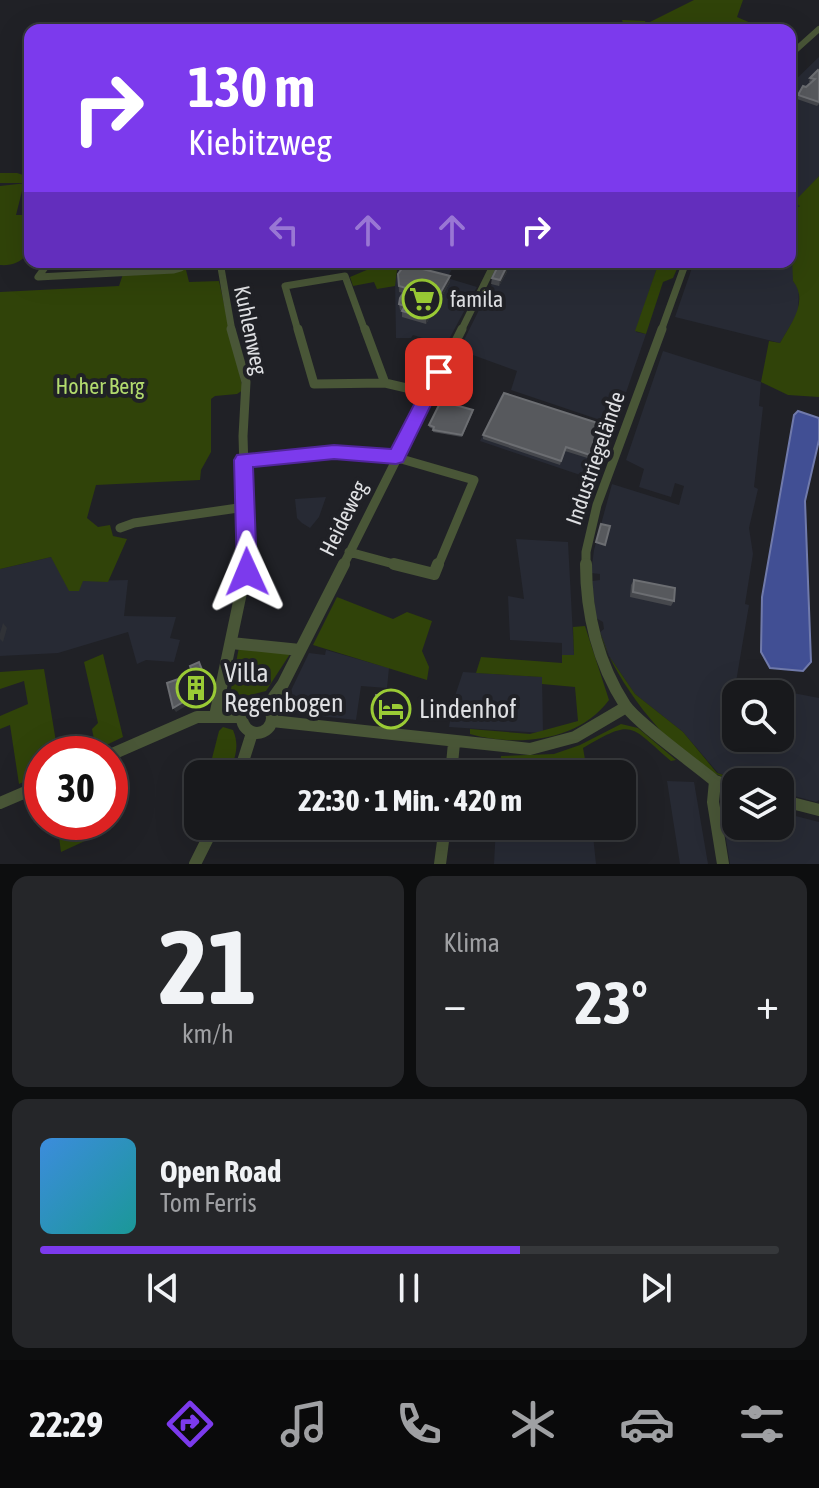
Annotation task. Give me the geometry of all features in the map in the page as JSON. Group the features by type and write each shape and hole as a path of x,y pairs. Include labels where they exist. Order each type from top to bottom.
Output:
{"street":[{"path":"796,49 819,29"},
{"path":"45,268 38,277 181,268"},
{"name":"Kuhlenweg","path":"215,716 247,572 243,460 246,382 226,310 221,268"},
{"name":"Heideweg","path":"268,705 300,650 492,268"},
{"name":"Industriegelände","path":"684,268 597,505 586,552 586,600 590,624 604,664 626,707 715,781"},
{"path":"385,383 345,276 285,286 314,384 385,383 428,393"},
{"path":"243,460 334,452 396,457 474,480 434,574 349,552"},
{"path":"120,528 134,523 245,507"},
{"path":"231,643 300,650"},
{"path":"259,702 268,705 272,721 262,732 252,733 243,726 242,717 250,705 259,702"},
{"path":"272,721 530,749 554,745 585,732 626,707"},
{"path":"128,747 188,721 215,716 242,717"},
{"path":"243,760 252,733"},
{"path":"452,760 454,743"},
{"path":"722,783 715,781 713,802 723,864"},
{"path":"0,803 24,793"},
{"path":"794,804 819,810"},
{"path":"195,864 207,840"},
{"path":"440,864 443,840"}],"shaded area":[{"path":"819,57 819,176 796,202 796,79"},
{"path":"402,268 453,268 447,278 477,287 446,345 413,335 411,338 396,338 395,278"},
{"path":"500,268 657,268 636,332 646,334 615,425 511,390 517,371 459,350"},
{"path":"692,268 793,268 793,281 799,288 798,313 780,343 675,317"},
{"path":"663,351 761,382 759,406 763,407 754,487 758,489 749,528 753,554 745,604 749,605 736,680 722,680 722,752 794,752 794,693 819,698 819,800 816,802 794,796 794,768 722,768 722,774 718,773 683,732 635,694 609,656 600,632 604,629 603,622 596,618 592,581 600,580 600,574 591,573 612,484 679,505 684,486 675,483 671,497 639,487 644,469 626,460"},
{"path":"501,395 614,431 597,477 592,479 480,441"},
{"path":"326,497 319,517 310,528 297,518 295,499"},
{"path":"516,539 568,542 574,655 562,655 562,643 510,640 508,596 524,599"},
{"path":"51,557 82,581 128,580 124,616 176,617 170,638 180,640 174,662 146,660 137,664 128,632 58,653 0,656 0,569"},
{"path":"326,650 389,668 387,688 361,686 356,720 293,713 294,708 284,705 309,653 325,655"},
{"path":"463,672 542,677 543,733 449,727"},
{"path":"667,781 694,782 708,864 680,864"},
{"path":"794,816 819,822 819,864 730,864 726,840 794,840"},
{"path":"495,840 593,840 596,864 494,864"}],"green space":[{"path":"694,0 743,0 737,17 753,24 646,24"},
{"path":"622,20 645,21 646,24 623,24"},
{"path":"0,173 24,175 24,183 0,183"},
{"path":"819,176 819,397 788,395 761,382 769,341 780,343 799,304 792,268 796,268 796,208 800,206 796,200"},
{"path":"24,183 16,215 22,215 24,220 24,257 16,263 4,265 0,265 0,186"},
{"name":"Hoher Berg","path":"186,268 189,282 219,281 243,390 211,399 211,452 201,470 200,480 96,485 87,518 98,527 110,525 113,536 127,539 108,582 83,581 79,591 69,591 51,557 0,569 0,292 119,286 123,274"},
{"path":"400,268 395,286 377,289 374,282 353,286 350,277 369,269"},
{"path":"657,268 677,268 673,278 663,282 646,334 635,331"},
{"path":"337,597 393,619 407,612 432,621 422,651 429,667 427,680 313,645"},
{"path":"585,626 609,700 596,714 564,733 545,738 507,740 470,734 470,729 530,734 578,721 575,687 542,684 542,677 476,673 481,657 562,663 562,655 574,655 573,627"},
{"path":"239,647 290,654 266,691 246,696 234,706 228,705"},
{"path":"103,654 123,736 93,736 92,729 98,723 84,662"},
{"path":"611,658 635,694 683,732 722,776 679,748 637,702"},
{"path":"44,669 55,736 24,736 24,782 19,784 10,725 0,729 0,716 28,704 24,681 0,689 0,672"},
{"path":"621,724 638,728 676,760 671,761 638,733 622,729 583,748 585,760 501,760 501,756 554,754 580,745"},
{"path":"223,727 233,730 236,747 233,760 212,760 219,731"},
{"path":"59,840 87,840 61,852"}],"water":[{"path":"798,411 819,418 819,440 805,501 811,662 803,671 770,668 761,652 762,597 794,415"}],"building":[{"path":"818,70 819,102 798,95 803,86 815,79 810,78"},
{"name":"famila","path":"402,268 419,268 450,276 426,318 402,311 405,306 399,304 400,298 406,288 399,286 398,274"},
{"path":"497,268 506,268 500,280 492,278"},
{"path":"504,393 610,427 599,458 566,447 561,461 483,435"},
{"path":"441,401 473,410 462,435 433,430 434,427 429,425"},
{"path":"601,524 610,526 605,545 596,542"},
{"path":"634,580 675,588 674,601 633,592"},
{"name":"Villa Regenbogen","path":"199,662 206,680 198,687 200,692 173,708 167,683 193,674 190,666"},
{"name":"Lindenhof","path":"376,695 407,698 406,714 374,711"}],"place":[{"name":"famila","path":"422,299"},
{"name":"Villa Regenbogen","path":"196,688"},
{"name":"Lindenhof","path":"391,709"}],"route":[{"path":"247,572 243,460 334,452 396,457 439,372"}]}
